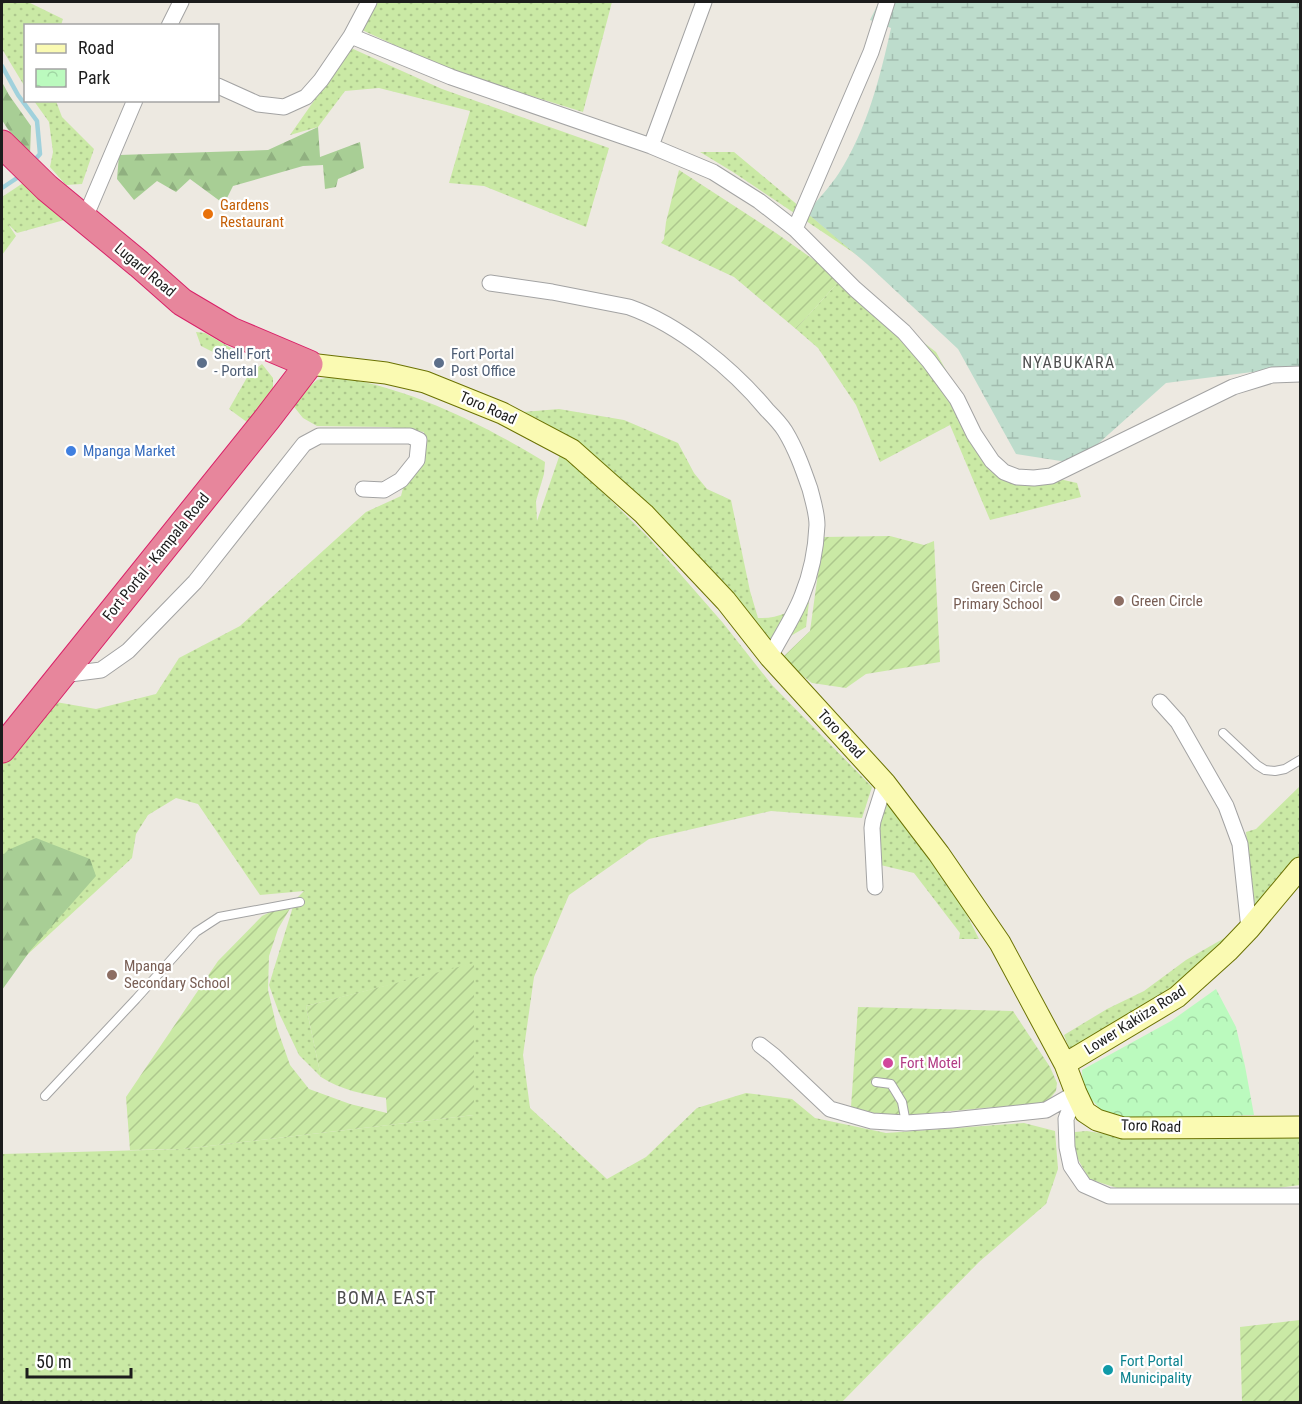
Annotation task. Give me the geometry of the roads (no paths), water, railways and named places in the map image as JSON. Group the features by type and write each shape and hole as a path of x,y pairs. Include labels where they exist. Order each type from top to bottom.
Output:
{"highway":[{"name":"Lugard Road","path":"11,153 47,188 182,302 231,331 309,364"},
{"name":"Fort Portal - Kampala Road","path":"8,737 62,675 309,364"}],"main road":[{"name":"Toro Road","path":"309,364 386,374 425,382 502,413 572,450 644,514 726,601 770,657 885,783 939,854 1000,943 1065,1064 1085,1112 1097,1120 1123,1128 1300,1127"},
{"name":"Lower Kakiiza Road","path":"1065,1064 1177,997 1249,930 1300,868"}],"street":[{"path":"170,24 181,2"},
{"path":"219,86 258,104 284,107 306,97 321,80 351,36 369,2"},
{"path":"651,146 704,2"},
{"path":"795,229 871,52 887,2"},
{"path":"351,36 451,77 651,146 712,172 759,201 795,229 855,289 904,332 957,399 974,434 992,461 1004,472 1017,477 1051,476 1233,387 1272,375 1300,374"},
{"path":"84,219 134,102"},
{"path":"490,283 563,294 641,311 700,347 725,367 743,382 784,429 804,470 817,522 811,567 802,597 770,657"},
{"path":"62,675 101,670 128,651 195,582 303,444 319,436 410,436 419,440 417,460 402,480 384,490 363,489"},
{"path":"1160,702 1178,722 1226,806 1240,844 1249,930"},
{"path":"875,887 872,828 885,783"},
{"path":"760,1044 830,1109 872,1121 906,1124 1046,1110 1076,1093"},
{"path":"1076,1093 1066,1119 1067,1147 1071,1166 1084,1185 1109,1196 1300,1196"}],"lane":[{"path":"1223,733 1265,770 1285,769 1300,760"},
{"path":"45,1096 196,932 219,917 300,902"},
{"path":"876,1082 891,1084 902,1102 906,1124"}],"waterway":[{"path":"2,66 18,95 37,121 40,154 32,163"},
{"path":"2,188 20,176"}],"place":[{"name":"Gardens Restaurant","path":"208,214"},
{"name":"Shell Fort - Portal","path":"202,363"},
{"name":"Fort Portal Post Office","path":"439,363"},
{"name":"Mpanga Market","path":"71,451"},
{"name":"Green Circle Primary School","path":"1055,596"},
{"name":"Green Circle","path":"1119,601"},
{"name":"Mpanga Secondary School","path":"112,975"},
{"name":"Fort Motel","path":"888,1063"},
{"name":"Fort Portal Municipality","path":"1108,1370"}],"district":[{"name":"NYABUKARA","path":"1069,362"},
{"name":"BOMA EAST","path":"387,1298"}]}
